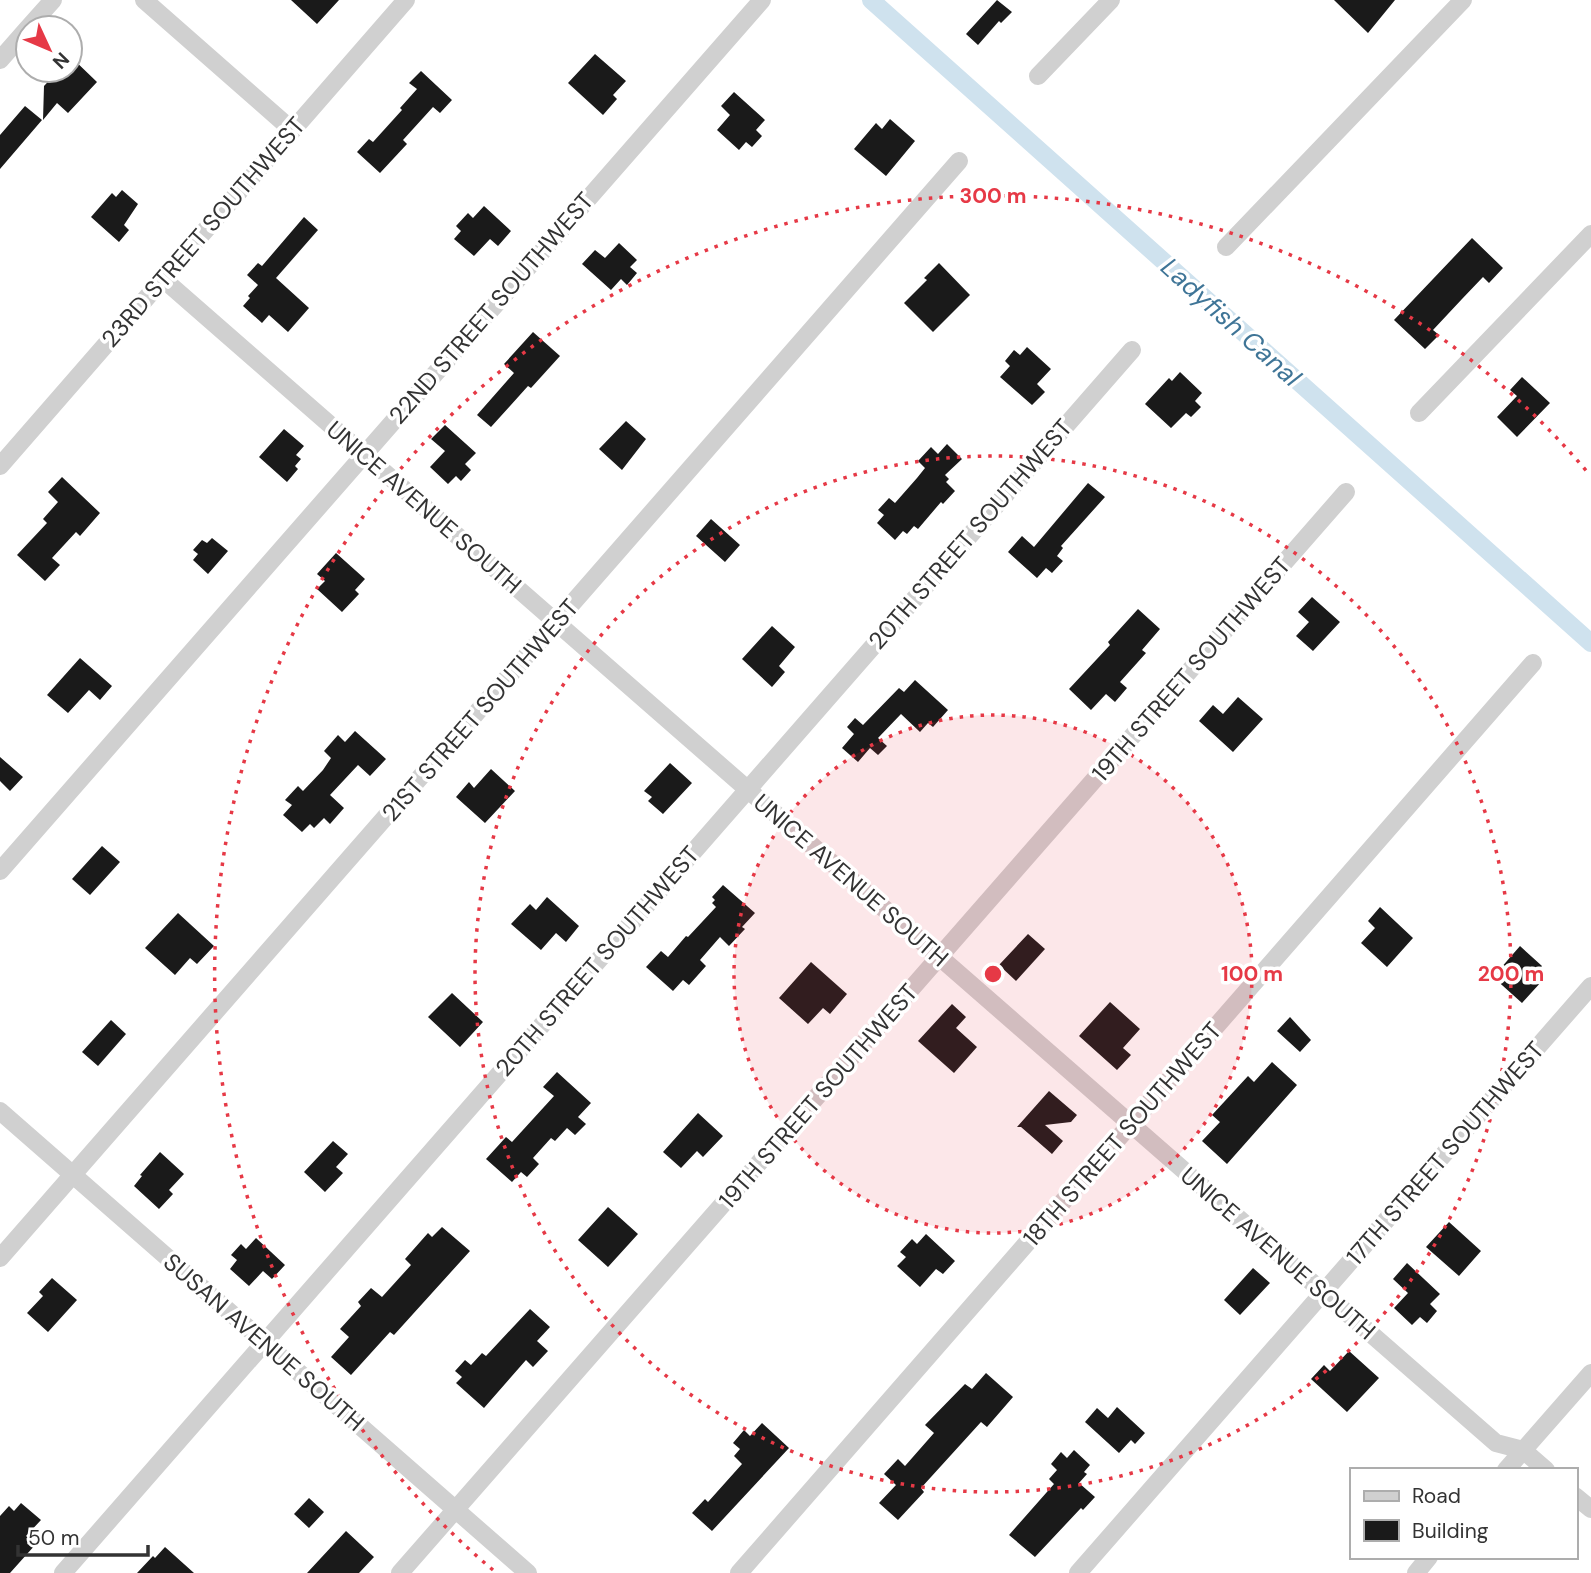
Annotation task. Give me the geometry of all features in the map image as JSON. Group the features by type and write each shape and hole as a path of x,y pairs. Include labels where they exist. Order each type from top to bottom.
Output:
{"street":[{"path":"40,14 52,0"},
{"path":"144,0 292,130"},
{"name":"23RD STREET SOUTHWEST","path":"0,466 406,0"},
{"name":"22ND STREET SOUTHWEST","path":"0,871 762,0"},
{"path":"1038,76 1111,0"},
{"path":"1226,247 1463,0"},
{"path":"0,60 14,44"},
{"name":"21ST STREET SOUTHWEST","path":"0,1258 959,161"},
{"path":"1419,413 1591,234"},
{"name":"UNICE AVENUE SOUTH","path":"162,278 1496,1443 1523,1450 1544,1468"},
{"name":"20TH STREET SOUTHWEST","path":"64,1573 1132,350"},
{"name":"19TH STREET SOUTHWEST","path":"400,1573 1346,492"},
{"name":"18TH STREET SOUTHWEST","path":"739,1573 1533,663"},
{"name":"17TH STREET SOUTHWEST","path":"1078,1573 1591,986"},
{"name":"SUSAN AVENUE SOUTH","path":"0,1111 528,1573"},
{"path":"1508,1468 1591,1373"},
{"path":"1577,1498 1591,1509"},
{"path":"1416,1573 1427,1559"}],"building":[{"path":"291,0 339,0 317,24"},
{"path":"997,0 1012,12 1001,23 999,21 978,45 966,34"},
{"path":"1334,0 1395,0 1368,33"},
{"path":"595,54 626,81 613,95 617,99 603,115 568,83"},
{"path":"84,69 97,82 68,113 57,103 43,120 44,86 84,84"},
{"path":"421,71 452,100 440,113 433,107 403,140 407,144 380,173 357,152 369,139 373,142 402,110 400,108 417,89 409,83"},
{"path":"734,92 765,120 756,130 762,136 752,147 746,142 739,150 717,130 730,115 721,106"},
{"path":"25,106 42,120 0,169 0,135"},
{"path":"890,119 915,141 886,176 854,149 876,123 882,129"},
{"path":"122,190 138,204 124,225 129,230 119,242 91,217 112,193 116,197"},
{"path":"484,206 511,231 498,246 490,239 474,256 454,239 461,231 456,226 468,213 473,218"},
{"path":"304,217 318,230 276,278 309,308 288,332 269,315 262,323 243,306 258,285 247,275 258,263 262,266"},
{"path":"1472,238 1503,268 1489,283 1483,277 1433,330 1439,335 1425,349 1394,320"},
{"path":"619,243 637,260 630,267 637,273 627,285 621,279 611,290 582,264 595,250 605,258"},
{"path":"939,263 970,295 933,332 904,303 927,280 924,278"},
{"path":"533,332 560,356 491,427 477,415 514,373 504,364"},
{"path":"1027,347 1051,369 1037,384 1045,392 1032,405 1000,377 1010,366 1005,361 1014,350 1020,355"},
{"path":"1180,372 1202,393 1195,401 1201,407 1191,417 1186,413 1171,428 1145,404 1169,378 1172,381"},
{"path":"1522,377 1550,403 1517,437 1497,417 1517,396 1510,390"},
{"path":"626,421 646,439 622,470 599,449"},
{"path":"445,425 476,453 465,464 471,470 461,481 456,476 448,484 430,467 445,451 431,439"},
{"path":"284,429 304,446 296,455 301,459 295,466 298,469 287,482 259,457"},
{"path":"947,444 962,459 945,475 949,479 946,482 955,491 943,504 941,502 918,529 914,526 907,534 903,531 895,540 877,523 884,515 878,510 889,498 895,503 917,478 925,468 918,461 931,447 938,454"},
{"path":"62,477 100,513 80,536 76,532 52,558 60,565 45,581 17,555 47,523 43,519 58,502 48,492"},
{"path":"1088,483 1105,497 1061,546 1063,548 1057,556 1063,561 1052,573 1046,568 1037,578 1008,552 1022,536 1034,547"},
{"path":"711,519 740,545 725,562 696,536"},
{"path":"212,538 228,551 208,574 193,560 198,554 193,550 202,540 207,543"},
{"path":"336,553 365,579 355,590 359,594 342,612 317,589 325,581 317,574"},
{"path":"1312,597 1340,622 1313,651 1296,636 1309,622 1298,612"},
{"path":"1138,609 1160,629 1142,650 1146,653 1120,682 1127,688 1115,702 1106,694 1091,710 1069,689 1110,645 1108,642"},
{"path":"772,626 795,647 779,666 785,672 772,687 742,659"},
{"path":"80,658 112,686 100,700 89,690 68,713 47,695"},
{"path":"915,680 948,710 933,727 928,723 920,732 901,714 878,738 887,746 878,755 870,748 858,762 842,748 854,734 847,727 855,718 863,725 899,688 904,692"},
{"path":"1238,697 1263,719 1233,752 1199,721 1213,705 1223,714"},
{"path":"355,731 386,759 370,776 358,765 330,795 344,808 330,824 324,818 314,828 310,824 302,832 283,815 292,805 285,800 298,786 303,791 323,770 331,758 324,751 338,735 345,742"},
{"path":"0,757 23,777 10,791 0,781"},
{"path":"670,763 692,783 663,814 648,801 652,797 644,791"},
{"path":"491,769 515,791 485,823 456,797 469,782 474,788"},
{"path":"102,846 120,862 90,895 72,879"},
{"path":"723,885 755,913 729,946 720,937 700,960 706,966 689,985 683,980 673,991 646,967 661,951 668,957 686,936 688,937 716,907 712,903 715,900 712,897"},
{"path":"547,897 579,926 566,942 556,933 541,950 511,924 530,904 536,910"},
{"path":"1380,907 1413,938 1387,967 1361,943 1375,928 1368,921"},
{"path":"178,913 214,946 197,964 190,958 175,975 145,948"},
{"path":"1028,934 1045,949 1016,981 999,965"},
{"path":"1520,946 1542,966 1535,974 1542,981 1522,1003 1493,977"},
{"path":"811,962 847,994 830,1014 823,1008 808,1024 779,998"},
{"path":"452,993 483,1022 460,1047 428,1017"},
{"path":"1110,1002 1140,1029 1123,1048 1131,1055 1117,1070 1079,1036"},
{"path":"952,1004 966,1017 956,1028 977,1047 954,1073 918,1041"},
{"path":"1290,1017 1311,1040 1300,1052 1277,1031"},
{"path":"111,1020 126,1034 98,1066 82,1052"},
{"path":"1272,1062 1297,1085 1227,1164 1202,1141 1220,1122 1212,1115 1248,1076 1254,1082"},
{"path":"557,1072 591,1103 578,1117 586,1124 575,1135 567,1128 555,1141 551,1138 533,1158 539,1164 527,1177 521,1172 512,1182 486,1159 506,1137 512,1142 554,1096 543,1087"},
{"path":"1049,1091 1077,1115 1071,1122 1045,1125 1063,1141 1052,1154 1021,1127 1017,1127"},
{"path":"698,1113 723,1136 703,1157 697,1151 681,1168 663,1152"},
{"path":"333,1141 348,1154 336,1167 343,1173 325,1192 304,1172"},
{"path":"160,1152 184,1174 169,1190 173,1194 159,1209 134,1186"},
{"path":"608,1207 638,1234 608,1267 578,1240"},
{"path":"1449,1222 1481,1251 1459,1276 1426,1247"},
{"path":"442,1227 470,1251 394,1335 390,1332 351,1375 331,1357 349,1337 340,1329 361,1306 358,1302 371,1288 382,1297 411,1265 405,1259 428,1233 432,1237"},
{"path":"926,1234 955,1261 943,1274 936,1269 920,1287 897,1266 906,1257 900,1252 912,1239 917,1244"},
{"path":"256,1238 285,1265 272,1279 263,1271 249,1286 230,1269 237,1260 231,1255 241,1244 246,1249"},
{"path":"1407,1263 1440,1294 1430,1304 1437,1311 1427,1323 1420,1317 1412,1325 1394,1308 1408,1293 1393,1279"},
{"path":"1253,1268 1270,1283 1240,1315 1224,1300"},
{"path":"52,1278 77,1300 48,1332 27,1313 43,1296 39,1292"},
{"path":"530,1309 550,1327 537,1341 548,1351 533,1367 526,1360 484,1408 456,1383 462,1377 455,1371 465,1360 471,1365 482,1353 486,1356"},
{"path":"1349,1351 1379,1378 1347,1412 1311,1379 1324,1365 1330,1371"},
{"path":"986,1373 1013,1397 987,1427 981,1422 921,1488 924,1492 898,1520 879,1503 896,1485 884,1474 898,1459 905,1466 934,1433 925,1425 965,1384 972,1389"},
{"path":"1117,1407 1145,1433 1135,1444 1131,1440 1119,1453 1085,1422 1097,1408 1108,1418"},
{"path":"762,1423 789,1448 712,1531 692,1513 705,1499 708,1502 742,1464 734,1456 740,1449 733,1443 744,1430 750,1436"},
{"path":"1074,1450 1090,1465 1084,1472 1087,1474 1079,1483 1095,1497 1083,1510 1081,1508 1035,1557 1009,1535 1054,1484 1049,1479 1057,1470 1051,1464 1061,1452 1067,1458"},
{"path":"309,1498 324,1512 309,1528 294,1514"},
{"path":"21,1503 41,1520 26,1536 36,1544 10,1573 0,1573 0,1516 9,1506 14,1511"},
{"path":"346,1531 374,1557 359,1573 307,1573"},
{"path":"165,1547 194,1573 137,1573"}],"waterway":[{"name":"Ladyfish Canal","path":"871,0 1591,643"}]}
